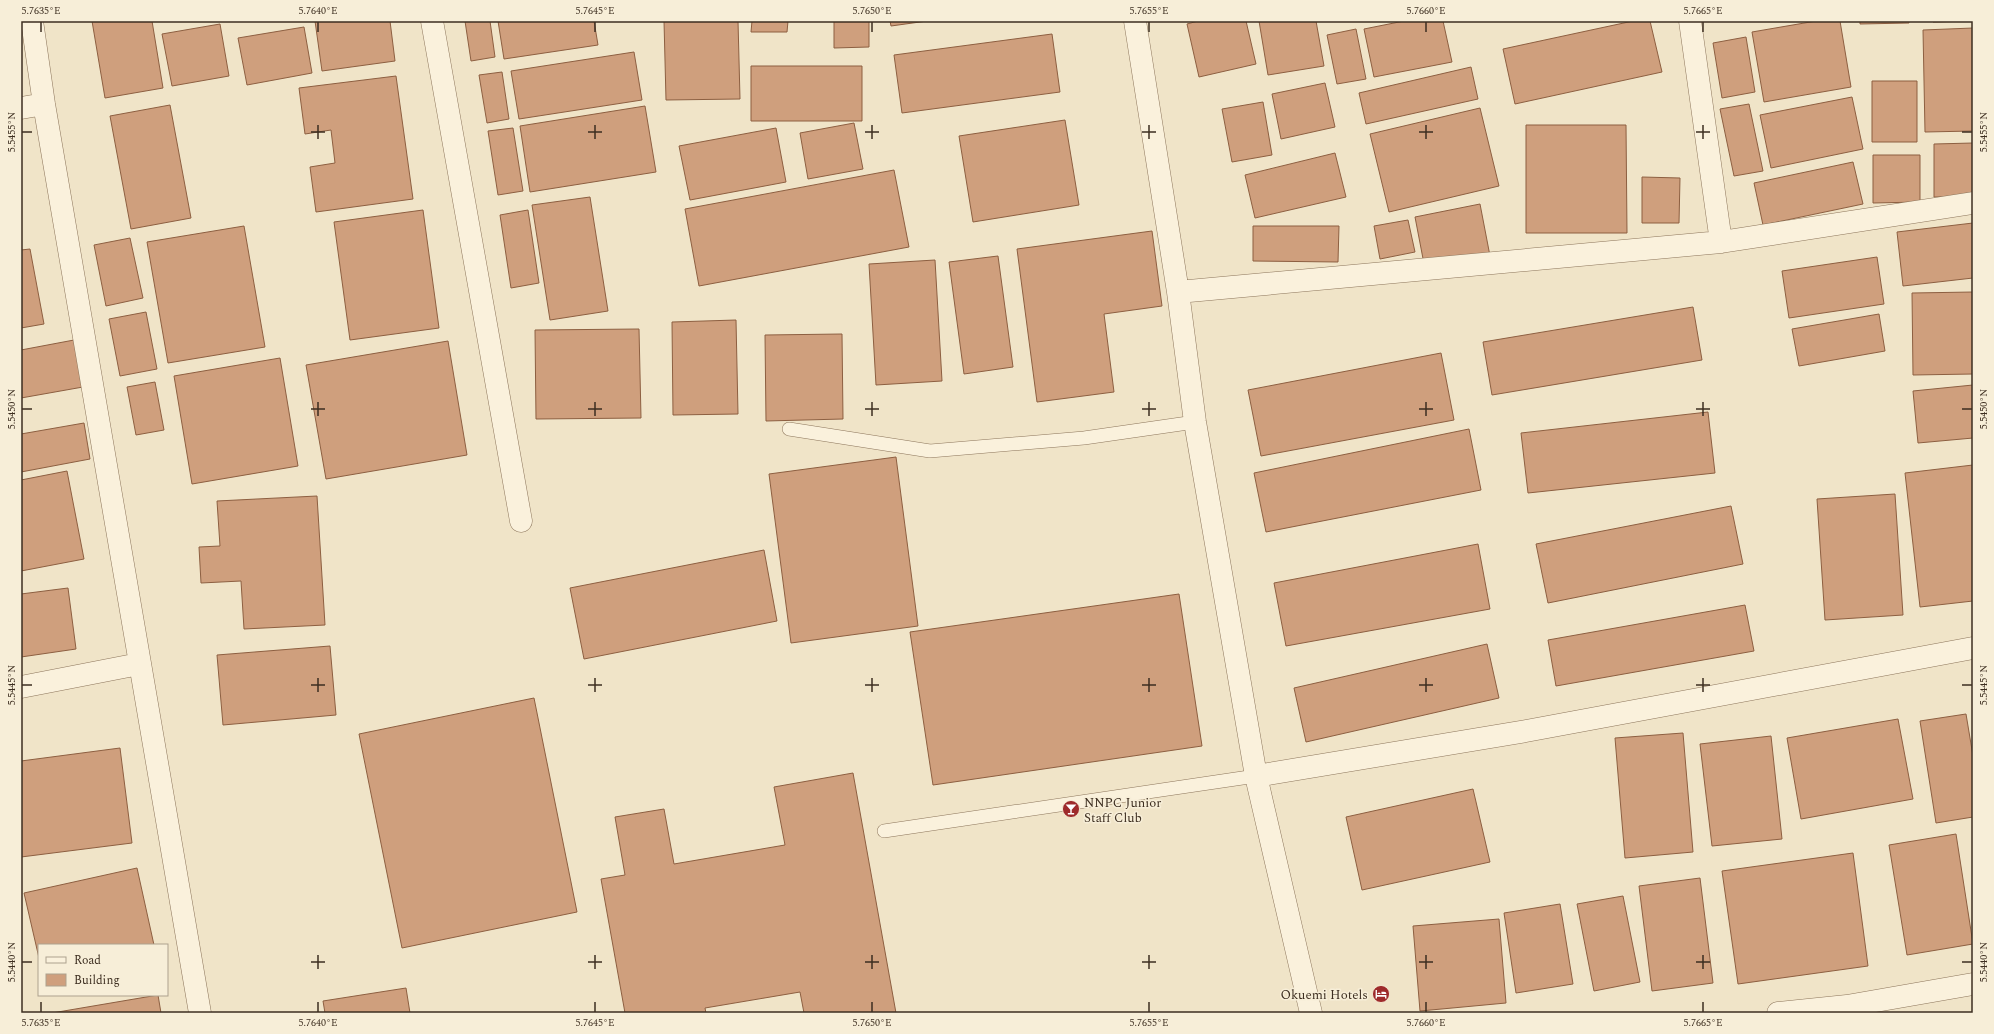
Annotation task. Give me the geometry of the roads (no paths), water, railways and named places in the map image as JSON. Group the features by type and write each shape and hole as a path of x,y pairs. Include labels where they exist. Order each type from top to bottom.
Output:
{"street":[{"path":"32,21 44,104 200,1013"},
{"path":"432,21 522,521"},
{"path":"1135,21 1178,292 1195,422 1256,776 1310,1013"},
{"path":"1690,21 1722,242"},
{"path":"21,108 44,104"},
{"path":"1178,292 1722,242 1973,203"},
{"path":"1256,776 1526,731 1973,648"},
{"path":"21,686 139,664"},
{"path":"1778,1013 1847,1010 1973,984"}],"lane":[{"path":"788,429 930,451 1084,438 1195,422"},
{"path":"884,831 1256,776"}],"place":[{"name":"NNPC Junior Staff Club","path":"1071,809"},
{"name":"Okuemi Hotels","path":"1381,994"}]}
